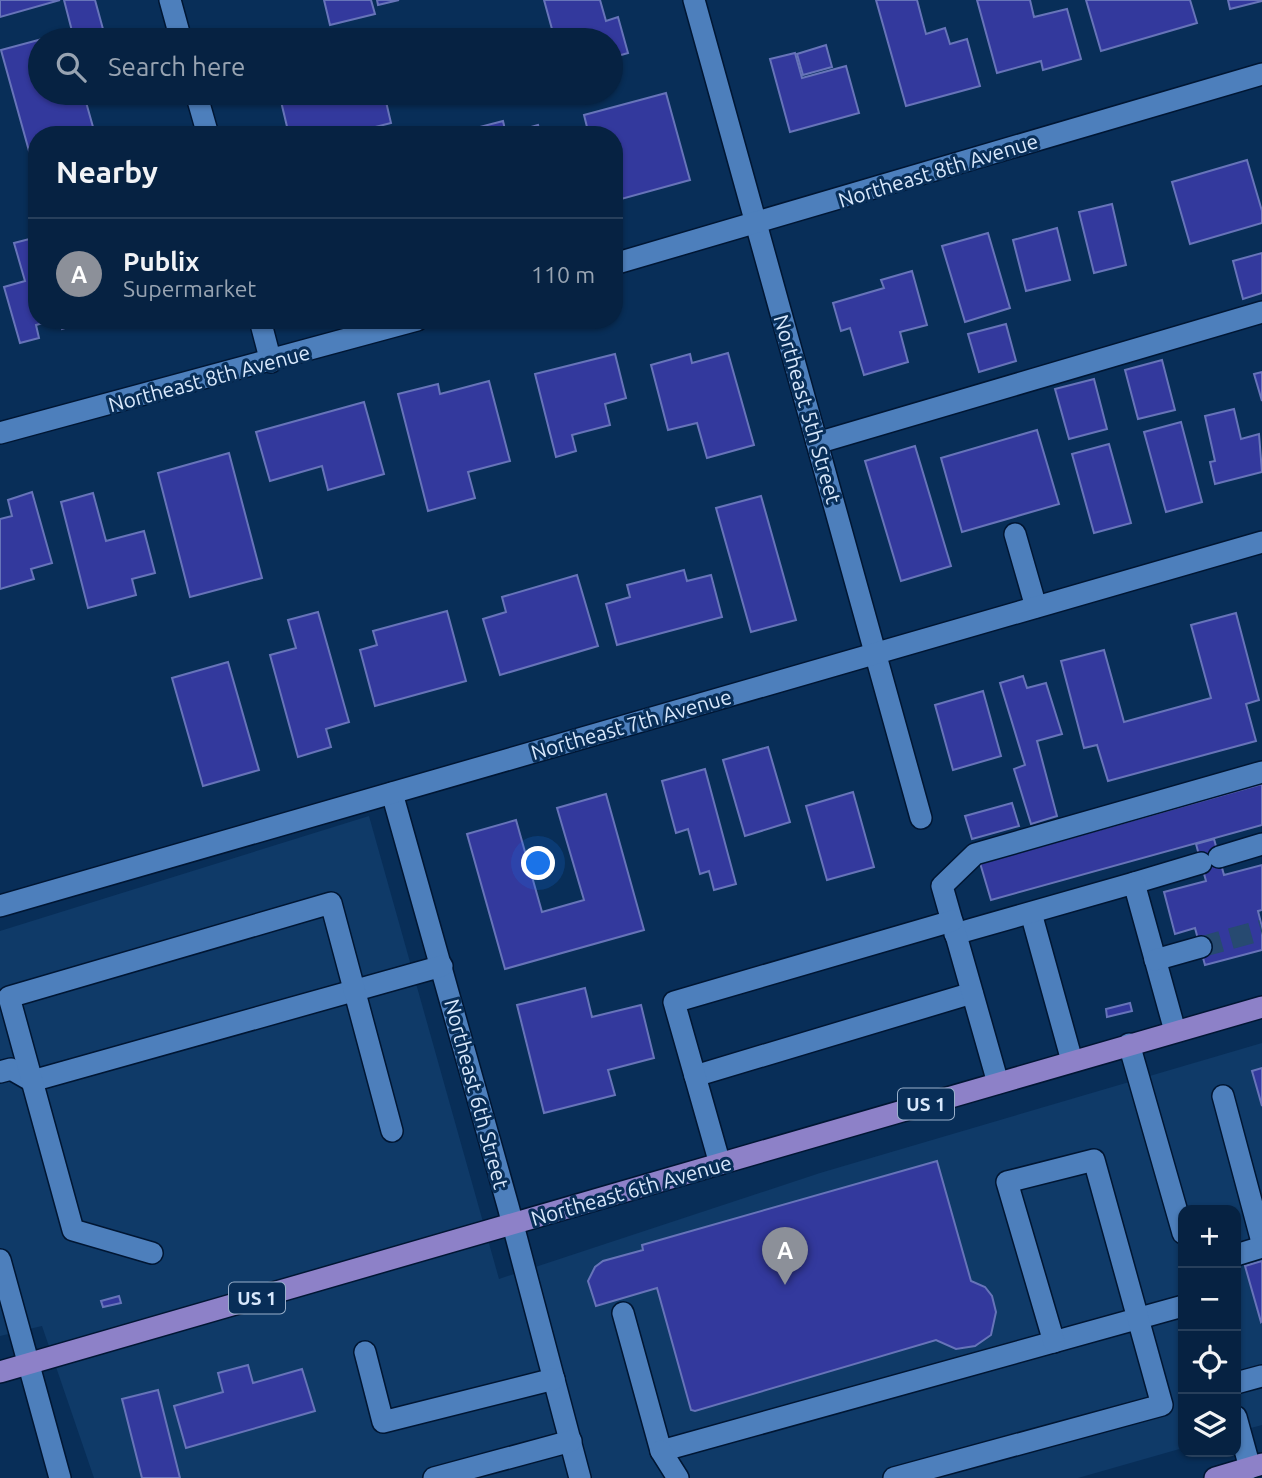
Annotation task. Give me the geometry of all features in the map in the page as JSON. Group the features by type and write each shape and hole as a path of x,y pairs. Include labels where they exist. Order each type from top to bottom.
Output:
{"main road":[{"name":"Northeast 6th Avenue","path":"0,1372 1262,1007"},
{"path":"1215,1478 1256,1466"}],"street":[{"path":"170,0 178,28"},
{"name":"Northeast 5th Street","path":"694,0 922,818"},
{"name":"Northeast 8th Avenue","path":"623,261 1262,74"},
{"path":"199,105 205,126"},
{"path":"817,443 1262,312"},
{"path":"262,329 271,362"},
{"name":"Northeast 8th Avenue","path":"0,433 386,329"},
{"path":"1015,534 1036,607"},
{"name":"Northeast 7th Avenue","path":"0,906 1262,542"},
{"path":"998,1083 942,886 975,854 1262,772"},
{"name":"Northeast 6th Street","path":"392,793 442,965 580,1478"},
{"path":"720,1164 674,1002 954,927 1031,913 1262,844"},
{"path":"1134,883 1175,1031"},
{"path":"152,1252 73,1230 9,997 331,903 356,988 392,1131"},
{"path":"1031,913 1072,1061"},
{"path":"1155,960 1200,947"},
{"path":"0,1072 10,1069 32,1081 442,965"},
{"path":"695,1076 972,993"},
{"path":"1129,1044 1178,1216"},
{"path":"1223,1096 1262,1245 1241,1253"},
{"path":"894,1478 1162,1405 1094,1160 1007,1182 1054,1342"},
{"path":"2,1273 60,1478"},
{"path":"661,1451 1178,1307"},
{"path":"623,1313 661,1451 678,1478"},
{"path":"365,1352 383,1422 554,1379"},
{"path":"1241,1382 1262,1376"},
{"path":"1241,1429 1256,1466"},
{"path":"434,1478 571,1441"}],"shaded area":[{"path":"369,816 499,1279 820,1173 1262,1043 1262,1425 1241,1431 1241,1205 1178,1205 1178,1449 1078,1478 94,1478 42,1326 0,1336 0,931"}],"building":[{"path":"0,0 60,0 0,17"},
{"path":"64,0 95,0 103,28 71,28"},
{"path":"324,0 371,0 375,14 330,25"},
{"path":"377,0 399,0 378,5"},
{"path":"544,0 600,0 606,21 618,17 621,28 552,28"},
{"path":"876,0 917,0 926,34 945,28 950,44 967,39 980,86 906,106"},
{"path":"977,0 1030,0 1034,17 1067,9 1081,59 1043,70 1041,61 997,73"},
{"path":"1086,0 1190,0 1197,23 1101,51"},
{"path":"1228,0 1262,0 1262,1 1230,9"},
{"path":"623,35 628,53 623,54"},
{"path":"28,43 28,105 87,105 93,126 28,126 28,147 1,50"},
{"path":"826,45 832,67 803,75 797,54"},
{"path":"795,53 802,78 846,66 859,113 790,132 770,59"},
{"path":"666,93 690,180 623,199 623,126 587,126 584,115"},
{"path":"282,105 387,105 391,123 379,126 287,126"},
{"path":"503,121 504,126 484,126"},
{"path":"1247,160 1262,211 1262,223 1190,244 1172,182"},
{"path":"1112,204 1126,265 1094,273 1079,212"},
{"path":"1057,228 1070,280 1026,291 1013,240"},
{"path":"988,233 1010,308 965,322 942,246"},
{"path":"28,239 28,329 37,329 39,338 20,343 4,287 25,281 14,243"},
{"path":"1262,253 1262,293 1243,299 1233,261"},
{"path":"912,271 927,325 900,332 908,362 864,375 850,328 841,331 833,303 884,288 881,280"},
{"path":"1006,324 1016,361 979,372 968,334"},
{"path":"728,353 754,445 707,458 697,423 668,430 651,365 690,354 692,363"},
{"path":"615,354 626,398 605,404 610,425 572,435 576,451 556,457 535,374"},
{"path":"1162,360 1175,410 1138,419 1125,370"},
{"path":"1262,372 1262,401 1254,374"},
{"path":"1094,379 1107,429 1069,439 1055,389"},
{"path":"489,381 510,461 468,472 475,498 428,511 398,394 438,384 440,394"},
{"path":"364,402 384,474 328,490 322,466 270,481 256,432"},
{"path":"1234,409 1241,439 1259,434 1262,472 1215,484 1210,462 1215,461 1205,416"},
{"path":"1181,422 1202,502 1166,512 1144,432"},
{"path":"1037,430 1059,504 962,532 941,458"},
{"path":"1109,444 1131,523 1094,533 1072,454"},
{"path":"915,446 951,566 901,581 865,461"},
{"path":"229,453 262,578 190,597 158,473"},
{"path":"32,492 52,563 31,569 34,579 0,589 0,519 12,516 8,500"},
{"path":"93,493 106,541 144,531 155,573 132,579 136,595 88,608 61,502"},
{"path":"761,496 796,620 751,632 716,508"},
{"path":"684,570 687,581 711,575 722,617 617,645 606,604 630,597 627,585"},
{"path":"577,575 598,646 500,675 483,619 506,612 502,597"},
{"path":"447,611 466,681 375,706 360,650 377,645 373,631"},
{"path":"318,612 349,722 326,729 331,747 298,757 270,655 296,648 288,620"},
{"path":"1236,613 1259,700 1246,704 1256,741 1108,781 1097,745 1084,748 1061,661 1104,650 1124,722 1211,698 1191,625"},
{"path":"228,662 259,770 203,786 172,678"},
{"path":"1023,676 1027,688 1046,683 1062,734 1037,741 1057,816 1031,824 1014,769 1025,765 1000,683"},
{"path":"983,691 1001,756 953,770 935,705"},
{"path":"768,747 790,822 745,836 723,760"},
{"path":"705,769 736,884 714,890 709,871 700,874 688,829 676,833 662,781"},
{"path":"1262,784 1262,825 991,900 980,863"},
{"path":"853,792 874,867 827,880 806,806"},
{"path":"606,794 644,930 505,969 467,834 516,820 542,912 584,900 557,808"},
{"path":"1012,803 1019,826 972,839 965,816"},
{"path":"1214,839 1224,875 1262,865 1262,910 1258,911 1262,927 1262,950 1205,965 1195,928 1175,934 1164,892 1206,881 1196,844"},
{"path":"585,988 592,1017 641,1005 654,1058 608,1070 615,1095 544,1113 517,1005"},
{"path":"1130,1003 1132,1011 1107,1017 1106,1009"},
{"path":"1262,1068 1262,1106 1252,1071"},
{"path":"937,1161 971,1281 985,1287 992,1296 996,1312 991,1335 975,1346 956,1349 936,1340 695,1411 691,1410 657,1288 596,1306 588,1281 595,1267 603,1261 643,1250 642,1245"},
{"path":"1262,1261 1262,1321 1261,1322 1245,1266"},
{"path":"119,1296 121,1303 103,1307 101,1301"},
{"path":"248,1365 253,1383 302,1369 315,1411 186,1448 174,1406 223,1392 218,1373"},
{"path":"158,1390 180,1478 142,1478 122,1399"}],"tunnel":[{"path":"1201,947 1262,930"}],"place":[{"name":"Publix","path":"785,1285"}]}
